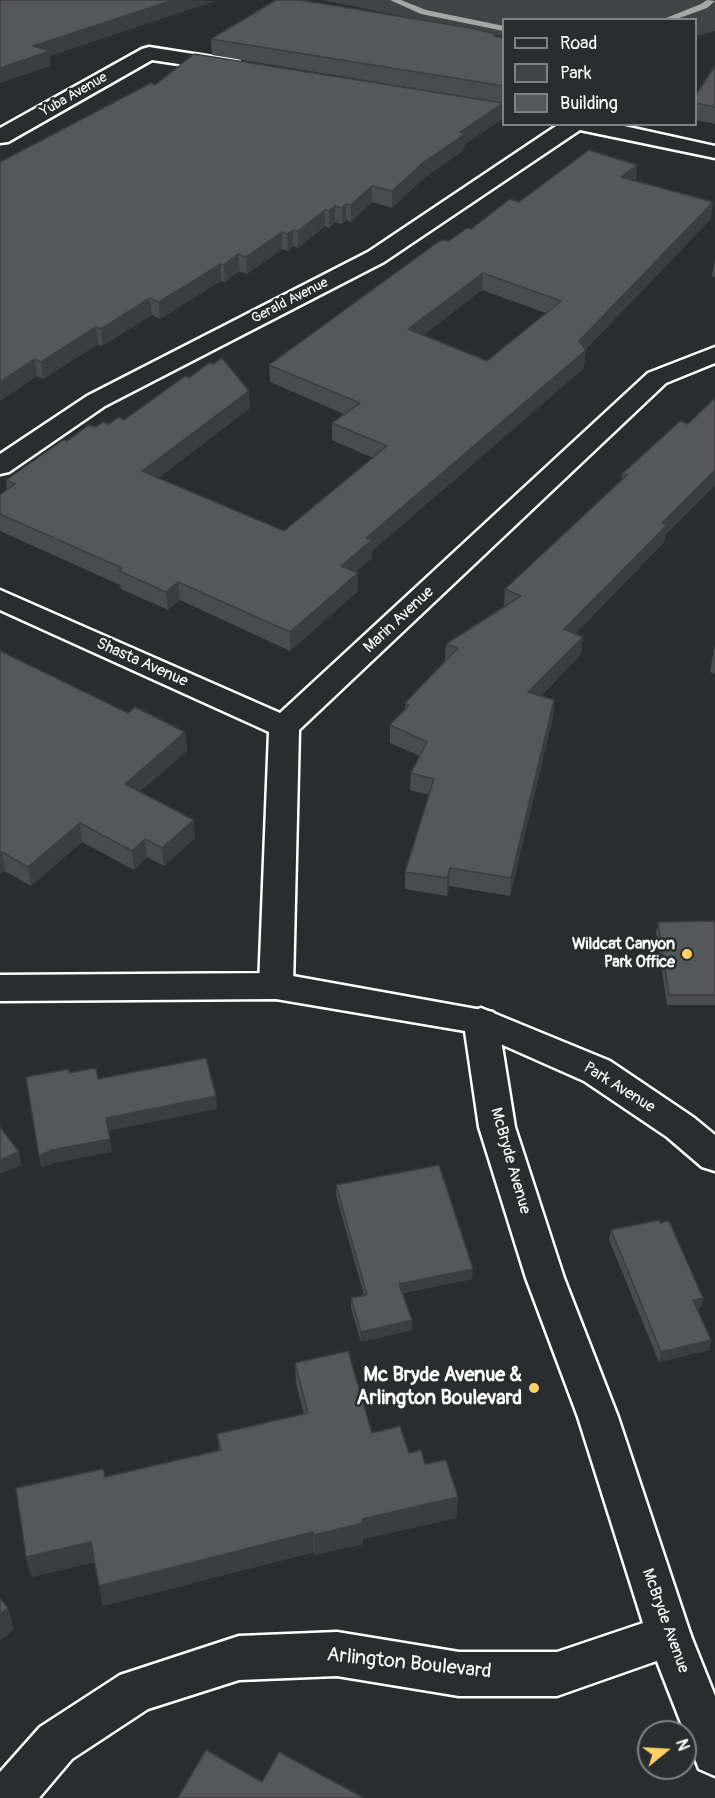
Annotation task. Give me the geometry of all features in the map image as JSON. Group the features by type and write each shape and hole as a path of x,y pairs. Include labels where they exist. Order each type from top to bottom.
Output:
{"street":[{"name":"Yuba Avenue","path":"0,137 149,53 255,70"},
{"name":"Gerald Avenue","path":"0,466 96,401 376,257 571,126"},
{"path":"592,126 715,152"},
{"name":"Marin Avenue","path":"284,727 657,378 715,354"},
{"name":"Shasta Avenue","path":"0,599 284,727"},
{"path":"276,986 284,727"},
{"path":"0,988 276,986 481,1021"},
{"name":"Park Avenue","path":"481,1021 597,1071 680,1127 715,1156"},
{"name":"McBryde Avenue","path":"481,1021 497,1127 545,1278 598,1417 669,1636 715,1753"},
{"name":"Arlington Boulevard","path":"8,1798 56,1743 136,1691 239,1658 337,1654 459,1674 557,1674 669,1636"}],"green space":[{"path":"321,0 715,0 715,31 697,36 697,18 502,18 502,36"}],"building":[{"path":"0,0 174,0 33,46 50,51 0,68"},
{"path":"276,0 300,0 496,34 494,36 502,38 502,86 211,39"},
{"path":"194,54 502,104 460,132 465,134 424,162 392,191 372,186 351,205 346,204 342,208 335,206 329,211 325,210 298,231 293,230 287,234 282,232 246,257 238,254 224,265 221,264 159,302 150,298 101,329 96,327 41,362 35,359 0,382 0,162 151,83 155,85"},
{"path":"715,66 715,107 697,103 697,93"},
{"path":"589,150 637,165 621,177 713,202 579,341 586,350 366,538 372,540 341,566 358,573 290,632 178,582 166,592 119,571 122,568 0,514 0,495 15,484 6,480 63,440 67,441 89,425 96,427 103,422 109,424 119,417 124,420 185,376 189,378 209,363 213,364 222,358 249,391 142,471 284,531 387,446 332,423 360,403 269,365 438,242 449,241 467,228 471,229 510,199 519,202","holes":["483,273 561,301 487,361 408,329"]},
{"path":"715,398 715,470 662,523 667,525 564,629 583,637 528,692 554,700 511,878 450,868 447,878 405,872 434,779 411,773 427,742 390,725 409,705 405,703 458,648 446,644 521,596 505,589 627,475 622,474 680,421 688,424"},
{"path":"0,651 128,713 135,707 185,732 125,784 194,820 162,848 145,839 132,851 80,823 28,867 2,852 0,854"},
{"name":"Wildcat Canyon Park Office","path":"715,921 715,995 669,995 658,922"},
{"path":"206,1058 216,1096 106,1118 110,1139 52,1150 39,1156 26,1077 69,1069 69,1073 96,1068 98,1079"},
{"path":"0,1127 19,1152 0,1160"},
{"path":"439,1165 473,1269 399,1284 412,1320 361,1332 351,1298 367,1295 336,1185"},
{"path":"659,1220 660,1223 669,1221 703,1298 693,1300 711,1340 661,1352 611,1230"},
{"path":"348,1351 372,1433 400,1426 409,1453 421,1450 425,1464 446,1460 458,1497 362,1519 363,1523 314,1535 313,1532 99,1586 91,1542 26,1557 16,1488 103,1469 105,1477 221,1450 217,1434 308,1413 295,1363"},
{"path":"0,1598 8,1608 0,1615"},
{"path":"206,1750 262,1782 279,1752 364,1798 178,1798"}],"waterway":[{"path":"394,0 424,12 502,29"},
{"path":"671,18 704,6 712,0"}],"place":[{"name":"Wildcat Canyon Park Office","path":"687,954"},
{"name":"Mc Bryde Avenue & Arlington Boulevard","path":"534,1388"}]}
